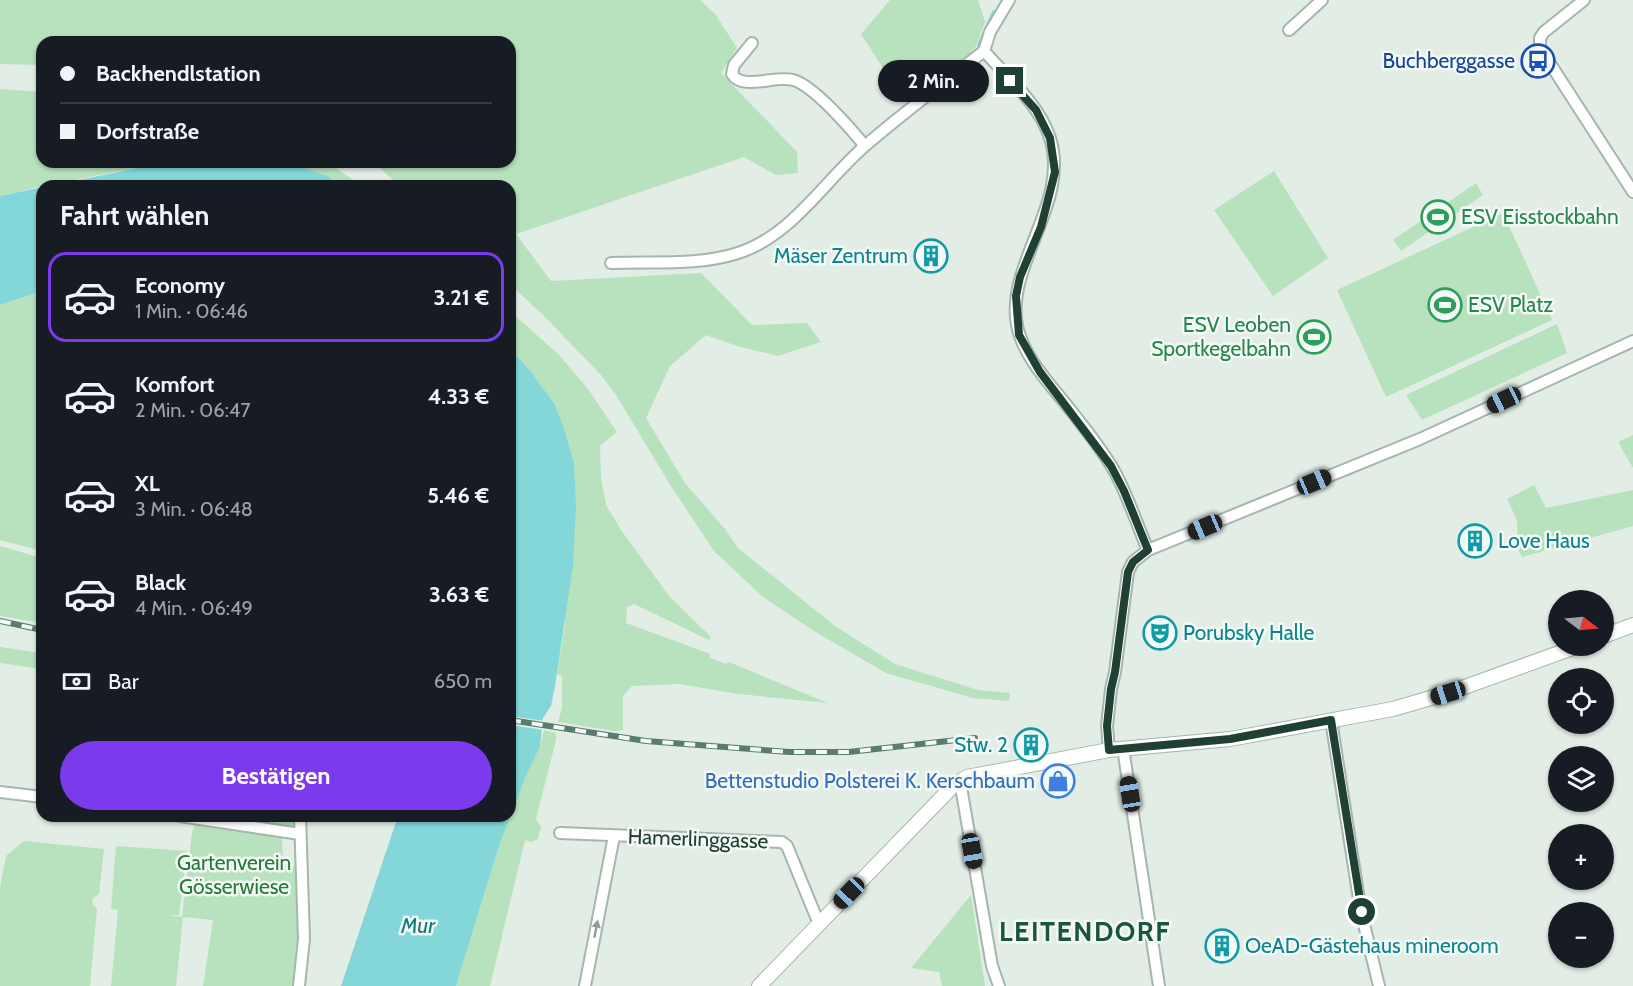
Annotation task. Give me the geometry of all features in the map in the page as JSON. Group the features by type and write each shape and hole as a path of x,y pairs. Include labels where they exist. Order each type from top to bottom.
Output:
{"street":[{"path":"611,262 703,260 740,253 783,229 865,146 984,51 990,32 1008,0"},
{"path":"1289,30 1322,0"},
{"path":"1584,0 1544,32 1539,41 1540,48 1633,192"},
{"path":"752,44 734,65 732,74 735,80 743,82 782,78 803,84 836,114 865,146"},
{"path":"984,51 1036,110 1050,138 1055,172 1041,227 1020,277 1016,296 1019,335 1040,372 1111,466 1124,491 1148,550"},
{"path":"1159,986 1116,749 1107,726 1128,572 1133,562 1148,550 1420,439 1633,341"},
{"path":"1614,632 1633,625"},
{"path":"759,986 960,781 975,775 1116,749 1230,739 1392,710 1550,656"},
{"path":"1331,720 1362,912 1379,986"},
{"path":"960,781 992,966 999,986"},
{"path":"0,792 36,796"},
{"path":"220,822 300,834"},
{"path":"299,986 304,939 300,822"},
{"name":"Hamerlinggasse","path":"560,833 782,842 787,846 819,924"},
{"path":"585,986 614,836"}],"green space":[{"path":"0,0 700,0 715,14 737,48 721,73 797,152 798,173 776,175 744,157 516,234 516,180 393,180 380,168 516,168 516,36 36,36 36,65 0,64"},
{"path":"890,0 978,0 985,22 975,48 960,65 905,102 861,34"},
{"path":"0,89 36,92 36,168 136,168 74,180 36,180 36,187 0,196"},
{"path":"304,168 335,168 354,180 332,180 328,176"},
{"path":"1274,171 1328,258 1273,296 1214,210"},
{"name":"ESV Eisstockbahn","path":"1476,183 1483,195 1401,251 1393,240"},
{"name":"ESV Platz","path":"1503,213 1552,320 1386,397 1337,290"},
{"path":"516,234 551,281 701,273 752,325 807,323 821,342 778,356 737,346 706,335 670,366 646,418 685,483 725,529 738,548 835,626 895,664 978,690 1010,693 1009,701 973,698 886,673 814,631 763,597 714,551 669,483 616,395 601,375 516,290"},
{"path":"36,293 36,549 0,540 0,305"},
{"path":"516,316 559,355 588,389 617,432 600,446 601,478 606,505 621,530 669,596 711,637 709,640 634,604 627,607 626,623 710,654 710,658 726,664 729,662 828,703 738,694 679,684 632,686 623,696 623,730 615,731 558,722 562,708 562,676 557,674 565,625 554,403 516,355"},
{"path":"1557,324 1567,353 1422,420 1406,395"},
{"path":"1633,435 1633,468 1618,442"},
{"path":"1534,485 1546,508 1633,490 1633,526 1522,557 1518,548 1517,520 1507,499"},
{"path":"0,546 36,556 36,622 0,616"},
{"path":"0,647 36,652 36,668 0,663"},
{"path":"544,730 556,733 536,819 541,827 538,839 531,842 525,840 490,986 456,986 499,846 508,822 516,822 516,802 540,747"},
{"name":"Gartenverein Gösserwiese","path":"195,822 282,836 283,864 296,867 299,929 301,929 294,986 203,986 213,920 183,917 176,986 111,986 118,910 111,909 116,846 187,851 179,915 169,915 182,917"},
{"path":"253,822 295,822 292,828"},
{"path":"24,841 104,849 99,894 92,899 97,909 90,986 0,986 0,888 6,856"},
{"path":"971,895 985,986 942,986 939,972 911,968"}],"water":[{"path":"138,168 304,168 328,176 332,180 79,180"},
{"path":"36,188 36,293 0,305 0,196"},
{"path":"516,355 554,403 574,464 576,507 573,566 555,686 551,706 543,718 540,747 516,802"},
{"name":"Mur","path":"396,822 508,822 456,986 341,986"}],"pier":[{"path":"516,717 545,721 544,730 516,726"}],"waterway":[{"path":"979,45 994,12"}],"railway":[{"path":"0,621 36,629"},
{"path":"516,721 646,741 789,752 849,752 975,738"}],"place":[{"name":"Buchberggasse","path":"1538,61"},
{"name":"ESV Eisstockbahn","path":"1438,217"},
{"name":"Mäser Zentrum","path":"931,256"},
{"name":"ESV Platz","path":"1445,305"},
{"name":"ESV Leoben Sportkegelbahn","path":"1314,337"},
{"name":"Love Haus","path":"1475,541"},
{"name":"Porubsky Halle","path":"1160,633"},
{"name":"Stw. 2","path":"1031,745"},
{"name":"Bettenstudio Polsterei K. Kerschbaum","path":"1058,781"},
{"name":"OeAD-Gästehaus mineroom","path":"1222,946"}],"district":[{"name":"LEITENDORF","path":"1085,932"}],"route":[{"path":"1010,81 1036,110 1050,138 1055,172 1041,227 1020,277 1016,296 1019,335 1040,372 1111,466 1124,491 1148,550 1133,562 1128,572 1107,726 1109,750 1230,739 1331,720 1362,912"}]}
